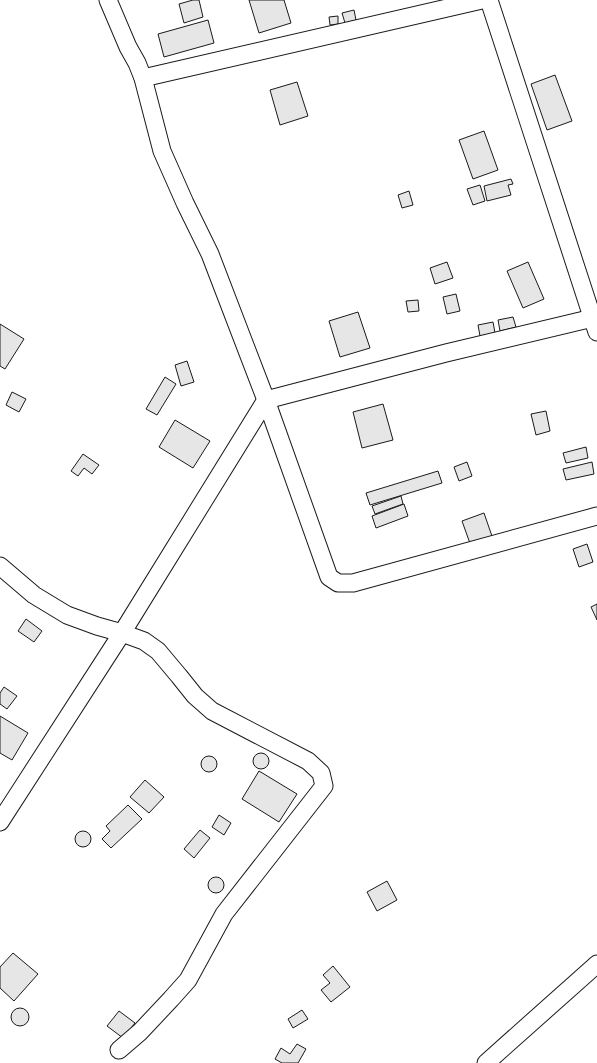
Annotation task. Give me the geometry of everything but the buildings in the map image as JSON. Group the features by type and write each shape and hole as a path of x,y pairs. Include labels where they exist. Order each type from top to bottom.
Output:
{"street":[{"path":"108,0 143,78 162,151 210,254 266,400 329,577 338,583 353,583 597,516"},
{"path":"143,78 482,0"},
{"path":"0,822 122,633 266,400 446,353 595,322 489,0"},
{"path":"0,566 34,595 67,615 144,641 158,651 194,696 212,711 308,761 321,773 324,786 224,914 188,980 140,1032 119,1050"},
{"path":"486,1063 597,964"}]}
